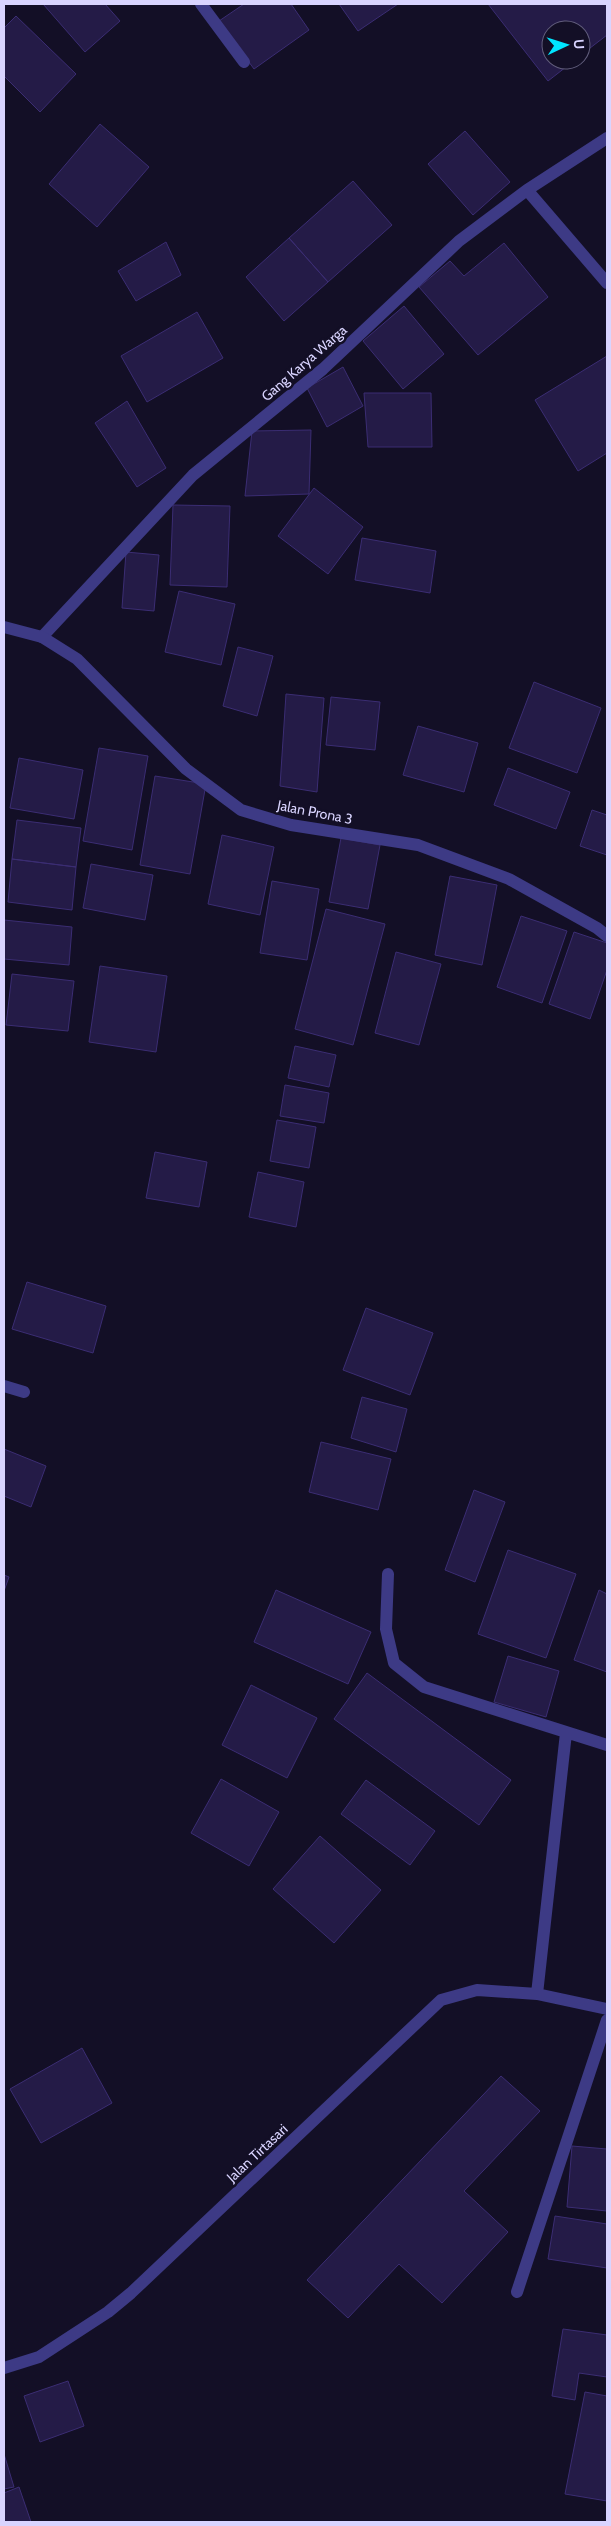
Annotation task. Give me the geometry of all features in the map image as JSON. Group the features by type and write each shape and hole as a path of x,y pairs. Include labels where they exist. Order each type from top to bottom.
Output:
{"street":[{"path":"201,4 244,62"},
{"name":"Gang Karya Warga","path":"42,637 193,475 323,369 459,241 527,190 607,138"},
{"path":"527,190 607,283"},
{"name":"Jalan Prona 3","path":"4,627 42,637 77,658 186,769 241,810 291,825 418,845 508,879 597,928 607,936"},
{"path":"4,1386 24,1392"},
{"path":"388,1574 386,1630 394,1663 424,1687 607,1745"},
{"path":"537,1994 566,1733"},
{"name":"Jalan Tirtasari","path":"4,2368 39,2357 108,2312 131,2293 441,2000 477,1990 537,1994 607,2009"},
{"path":"517,2292 607,2020"}],"building":[{"path":"43,4 105,4 120,21 85,52"},
{"path":"244,4 291,4 309,30 254,69 219,21"},
{"path":"339,4 398,4 358,31"},
{"path":"488,4 607,4 607,35 591,47 591,20 541,20 541,70 562,70 548,81"},
{"path":"16,16 76,74 40,112 4,76 4,28"},
{"path":"100,124 149,167 97,227 49,184"},
{"path":"465,131 510,182 473,215 428,164"},
{"path":"353,181 392,225 328,282 289,238"},
{"path":"289,238 328,282 284,321 246,277"},
{"path":"166,242 181,275 136,301 118,271"},
{"path":"504,243 548,297 478,355 419,287 450,261 464,276"},
{"path":"404,306 444,354 403,389 363,341"},
{"path":"197,312 223,358 147,402 121,356"},
{"path":"607,356 607,453 578,471 535,400"},
{"path":"343,367 363,406 327,427 307,388"},
{"path":"364,393 431,393 432,447 368,447"},
{"path":"127,401 166,468 137,487 95,423"},
{"path":"311,430 309,494 245,496 252,431"},
{"path":"314,488 363,527 328,574 278,536"},
{"path":"173,505 230,506 227,587 170,585"},
{"path":"362,538 436,551 430,593 355,580"},
{"path":"126,552 159,555 154,611 122,608"},
{"path":"179,591 235,604 221,665 165,652"},
{"path":"238,647 273,656 257,716 223,706"},
{"path":"534,682 601,708 577,773 509,748"},
{"path":"286,694 324,698 317,792 280,786"},
{"path":"331,697 380,702 375,750 326,745"},
{"path":"418,726 478,743 464,792 403,775"},
{"path":"99,748 148,756 132,850 83,841"},
{"path":"19,758 83,770 74,819 10,808"},
{"path":"508,768 570,792 556,829 494,805"},
{"path":"155,776 206,784 190,874 140,865"},
{"path":"592,810 607,815 607,855 580,846"},
{"path":"17,820 81,828 76,867 12,859"},
{"path":"222,835 274,847 260,915 208,904"},
{"path":"341,838 380,845 368,909 329,902"},
{"path":"12,859 76,867 72,910 8,902"},
{"path":"91,864 153,875 145,920 83,908"},
{"path":"450,876 497,885 482,965 435,955"},
{"path":"272,881 319,889 307,960 260,953"},
{"path":"326,909 385,924 353,1045 295,1029"},
{"path":"521,916 567,931 542,1003 497,987"},
{"path":"4,920 72,927 69,965 4,959"},
{"path":"574,932 607,943 607,970 590,1019 549,1004"},
{"path":"396,952 441,964 419,1045 375,1033"},
{"path":"100,966 167,976 156,1052 89,1042"},
{"path":"12,974 74,981 68,1031 6,1025"},
{"path":"295,1046 336,1055 329,1087 288,1078"},
{"path":"285,1085 329,1093 324,1123 280,1116"},
{"path":"277,1120 316,1127 309,1168 270,1161"},
{"path":"155,1152 207,1162 199,1207 146,1198"},
{"path":"258,1172 304,1182 296,1227 249,1217"},
{"path":"27,1282 106,1306 93,1353 12,1329"},
{"path":"366,1308 433,1333 410,1395 343,1370"},
{"path":"362,1397 407,1409 396,1452 351,1438"},
{"path":"321,1442 391,1459 378,1510 309,1492"},
{"path":"4,1449 46,1466 31,1507 4,1496"},
{"path":"474,1490 505,1502 475,1582 445,1570"},
{"path":"508,1550 576,1574 546,1658 478,1634"},
{"path":"4,1575 9,1577 4,1591"},
{"path":"276,1590 371,1632 348,1684 254,1642"},
{"path":"599,1590 607,1594 607,1672 574,1660"},
{"path":"508,1656 559,1671 546,1717 494,1702"},
{"path":"367,1673 511,1780 479,1825 334,1719"},
{"path":"251,1685 317,1718 287,1778 222,1745"},
{"path":"221,1779 279,1812 249,1866 191,1833"},
{"path":"366,1780 435,1831 410,1865 341,1814"},
{"path":"320,1836 381,1890 334,1943 273,1889"},
{"path":"82,2048 112,2103 41,2143 10,2089"},
{"path":"501,2076 540,2111 464,2191 508,2232 442,2303 399,2264 348,2318 307,2280"},
{"path":"572,2146 607,2149 607,2211 567,2207"},
{"path":"555,2216 607,2224 607,2268 548,2259"},
{"path":"563,2329 607,2335 607,2377 579,2373 575,2400 552,2396"},
{"path":"68,2381 84,2426 40,2442 24,2396"},
{"path":"585,2392 607,2396 607,2501 565,2494"},
{"path":"4,2454 14,2487 4,2489"},
{"path":"19,2487 31,2522 4,2522 4,2493"}]}
